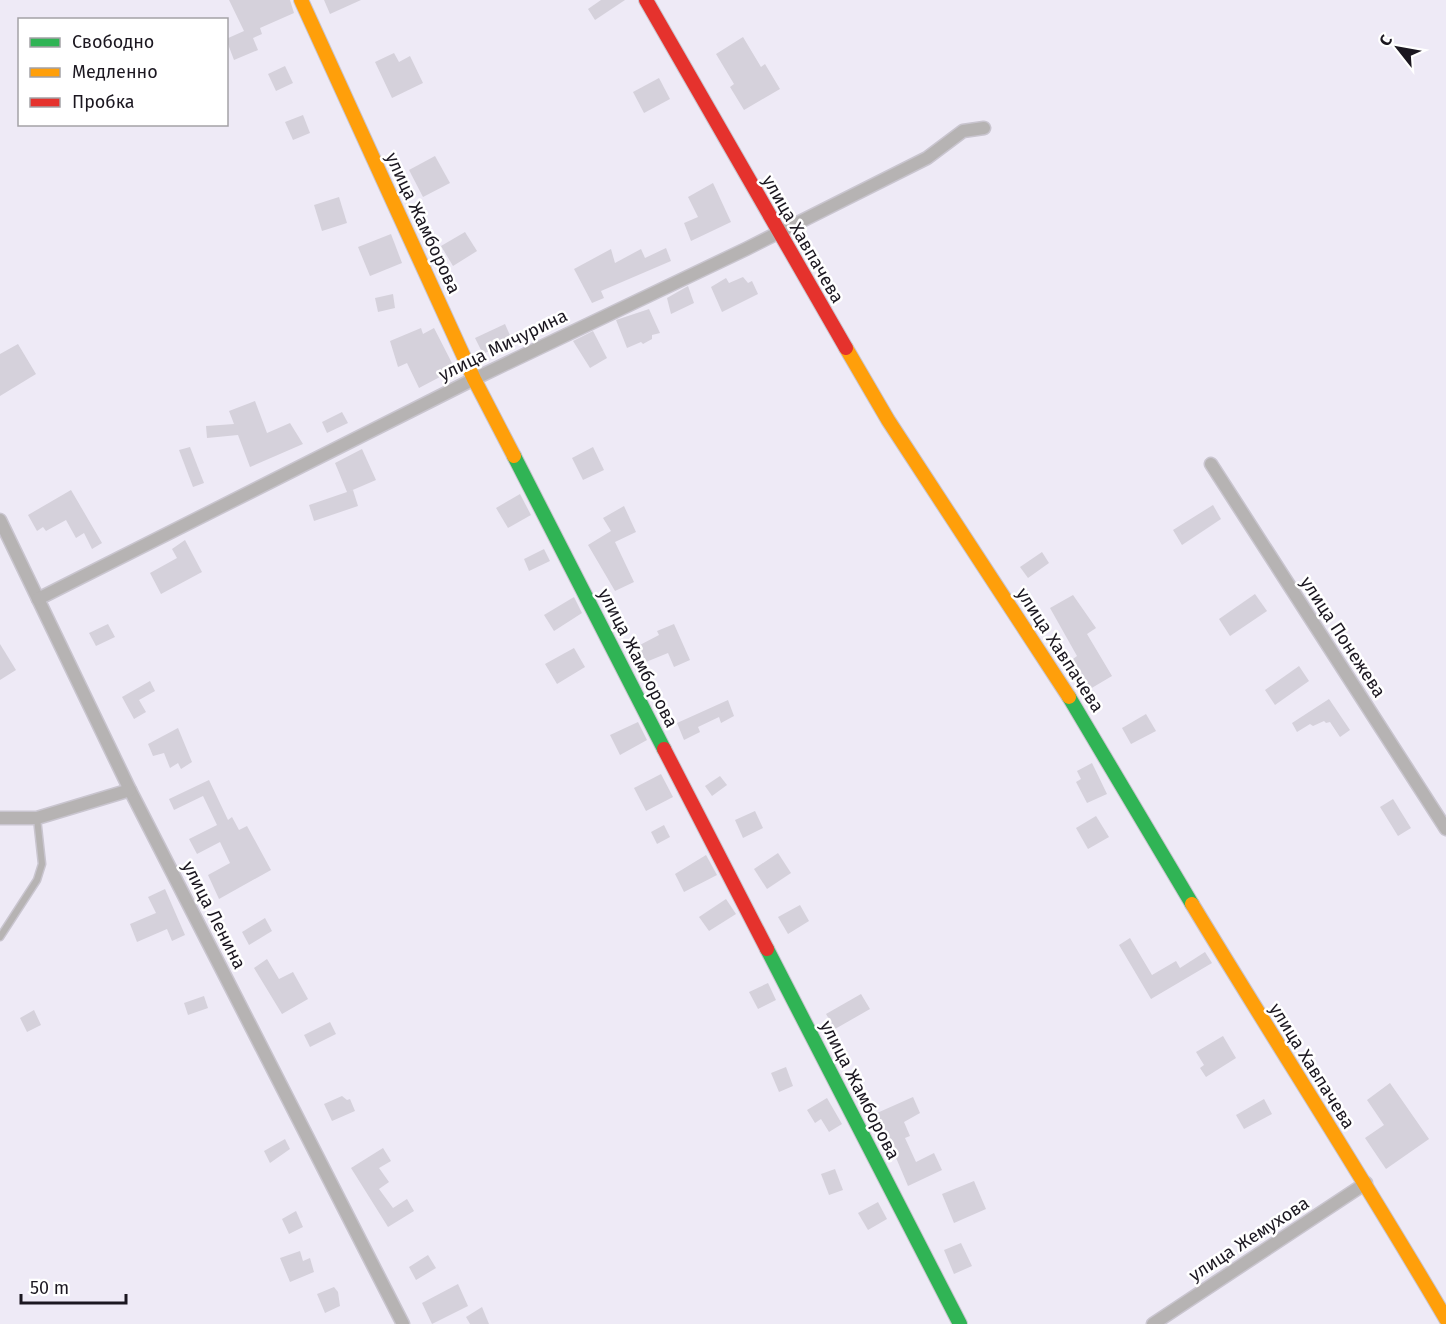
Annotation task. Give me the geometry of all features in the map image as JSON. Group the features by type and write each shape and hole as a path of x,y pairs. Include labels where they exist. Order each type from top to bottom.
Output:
{"street":[{"name":"улица Жамборова","path":"301,0 474,378 960,1324"},
{"name":"улица Хавпачева","path":"646,0 778,233 888,420 1094,736 1266,1027 1366,1183 1446,1319"},
{"name":"улица Мичурина","path":"38,599 474,378 778,233 927,158 963,131 984,128"},
{"name":"улица Понежева","path":"1211,464 1446,829"},
{"name":"улица Ленина","path":"0,520 129,790 403,1324"},
{"path":"0,818 37,818 129,790"},
{"name":"улица Жемухова","path":"1153,1324 1366,1183"}],"lane":[{"path":"0,937 18,913 42,864 37,818"}],"building":[{"path":"229,0 290,0 294,13 260,28 262,34 253,38 258,50 234,60 228,38 244,31"},
{"path":"324,0 361,0 330,14"},
{"path":"601,0 625,0 595,20 588,9"},
{"path":"743,37 761,67 765,64 780,89 744,110 730,87 734,84 716,54"},
{"path":"394,53 399,62 410,56 423,83 392,98 375,62"},
{"path":"285,66 293,83 276,91 268,74"},
{"path":"659,78 670,99 644,113 633,92"},
{"path":"303,115 310,133 293,140 285,122"},
{"path":"435,156 450,183 423,197 409,170"},
{"path":"713,183 731,222 691,241 684,223 698,217 688,197"},
{"path":"339,197 347,223 322,231 314,205"},
{"path":"465,232 477,251 453,266 441,246"},
{"path":"391,234 402,263 370,276 358,247"},
{"path":"666,248 671,261 601,291 604,298 592,303 574,269 611,249 615,263 641,249 645,258"},
{"path":"743,277 748,283 752,281 758,294 722,312 711,287 726,278 729,283"},
{"path":"688,286 694,303 671,314 667,298"},
{"path":"393,294 395,308 378,312 375,298"},
{"path":"649,309 660,333 652,335 652,339 643,344 641,342 627,348 616,320"},
{"path":"505,324 512,340 483,354 475,338"},
{"path":"421,328 423,334 434,328 455,369 419,388 407,363 398,367 390,341"},
{"path":"593,331 607,358 590,368 573,341"},
{"path":"18,344 36,374 0,396 0,354"},
{"path":"255,401 267,433 290,423 303,444 250,467 238,435 207,438 206,426 234,424 229,411"},
{"path":"342,412 348,423 327,433 322,422"},
{"path":"190,447 204,483 193,487 179,450"},
{"path":"593,447 604,470 583,480 572,458"},
{"path":"362,449 376,480 348,492 353,490 358,506 314,521 309,505 347,492 335,463"},
{"path":"71,490 102,543 92,549 84,533 76,538 66,520 46,531 43,527 37,531 28,515"},
{"path":"520,494 531,515 508,528 496,508"},
{"path":"1213,505 1221,519 1182,545 1173,530"},
{"path":"624,506 636,532 615,542 634,582 615,591 588,545 611,531 603,518"},
{"path":"185,540 202,572 161,594 150,573 177,558 172,549"},
{"path":"544,549 550,561 529,571 524,559"},
{"path":"1042,552 1049,563 1028,578 1020,567"},
{"path":"1255,594 1267,611 1230,636 1219,619"},
{"path":"1073,595 1096,628 1087,634 1112,676 1090,689 1073,659 1077,656 1050,608"},
{"path":"574,597 582,613 554,631 544,615"},
{"path":"108,624 115,637 96,646 89,633"},
{"path":"674,624 690,660 674,667 668,653 646,662 638,646 659,635 657,631"},
{"path":"0,644 16,670 0,680"},
{"path":"574,648 585,667 557,684 545,664"},
{"path":"1299,666 1309,681 1275,705 1265,690"},
{"path":"150,681 155,691 139,700 146,712 134,719 122,697"},
{"path":"1329,699 1350,730 1340,737 1330,722 1324,721 1313,726 1310,724 1297,732 1292,723"},
{"path":"728,700 734,716 721,723 719,717 698,727 700,732 684,740 677,723"},
{"path":"1146,714 1156,731 1131,744 1122,728"},
{"path":"638,722 647,740 620,755 610,735"},
{"path":"178,728 192,762 181,769 178,763 170,768 164,753 153,756 148,744"},
{"path":"1092,763 1107,794 1087,803 1076,782 1081,779 1077,771"},
{"path":"661,774 673,797 646,811 634,788"},
{"path":"720,776 727,785 712,796 705,786"},
{"path":"209,780 228,820 232,817 239,830 247,826 271,870 219,899 208,875 230,863 220,842 197,854 189,839 217,825 203,796 174,810 169,799"},
{"path":"1393,799 1411,828 1398,836 1380,807"},
{"path":"755,811 763,828 743,838 735,820"},
{"path":"1096,816 1109,837 1088,849 1076,828"},
{"path":"664,825 670,837 657,844 651,832"},
{"path":"778,853 791,873 767,889 754,869"},
{"path":"706,855 717,875 684,892 675,874"},
{"path":"165,889 185,935 172,941 167,929 137,942 130,924 156,913 148,897"},
{"path":"726,899 736,914 709,931 699,917"},
{"path":"800,905 809,921 788,934 778,917"},
{"path":"265,918 272,931 249,945 242,932"},
{"path":"1130,938 1152,975 1176,961 1180,968 1205,952 1212,963 1151,999 1119,945"},
{"path":"267,959 279,979 293,972 308,999 282,1014 254,968"},
{"path":"768,983 776,1000 758,1009 749,992"},
{"path":"861,994 870,1009 835,1029 826,1014"},
{"path":"204,996 208,1008 188,1015 184,1003"},
{"path":"34,1010 41,1025 27,1032 20,1018"},
{"path":"330,1022 336,1034 310,1047 304,1035"},
{"path":"1223,1036 1236,1058 1206,1077 1200,1068 1204,1065 1196,1052"},
{"path":"786,1067 793,1086 779,1092 771,1073"},
{"path":"1390,1083 1429,1139 1386,1169 1365,1138 1384,1125 1367,1100"},
{"path":"342,1096 347,1100 350,1099 355,1111 332,1121 324,1104"},
{"path":"913,1097 920,1113 904,1122 910,1136 905,1138 916,1162 934,1153 942,1170 908,1186 877,1113"},
{"path":"827,1098 842,1124 829,1132 821,1119 815,1123 807,1110"},
{"path":"1264,1099 1272,1114 1244,1129 1236,1115"},
{"path":"285,1139 290,1149 270,1163 264,1151"},
{"path":"383,1148 391,1161 379,1168 389,1182 379,1189 393,1208 407,1199 414,1211 388,1227 351,1168"},
{"path":"835,1169 843,1190 829,1195 821,1174"},
{"path":"974,1181 986,1209 954,1223 942,1194"},
{"path":"878,1202 887,1219 868,1230 858,1213"},
{"path":"296,1211 303,1227 289,1234 282,1219"},
{"path":"961,1243 972,1266 954,1274 944,1250"},
{"path":"300,1251 303,1261 310,1258 314,1272 290,1282 280,1258"},
{"path":"428,1255 436,1268 416,1280 409,1267"},
{"path":"458,1284 468,1306 432,1324 422,1303"},
{"path":"334,1287 338,1292 340,1306 325,1313 317,1294"},
{"path":"482,1307 489,1324 470,1324 466,1317"}],"traffic: fast":[{"path":"514,456 664,749"},
{"path":"1069,697 1192,904"},
{"path":"767,949 960,1324"}],"traffic: slow":[{"path":"301,0 474,379 514,456"},
{"path":"846,348 888,420 1069,697"},
{"path":"1192,904 1446,1319"}],"traffic: jam":[{"path":"646,0 846,348"},
{"path":"664,749 767,949"}]}
